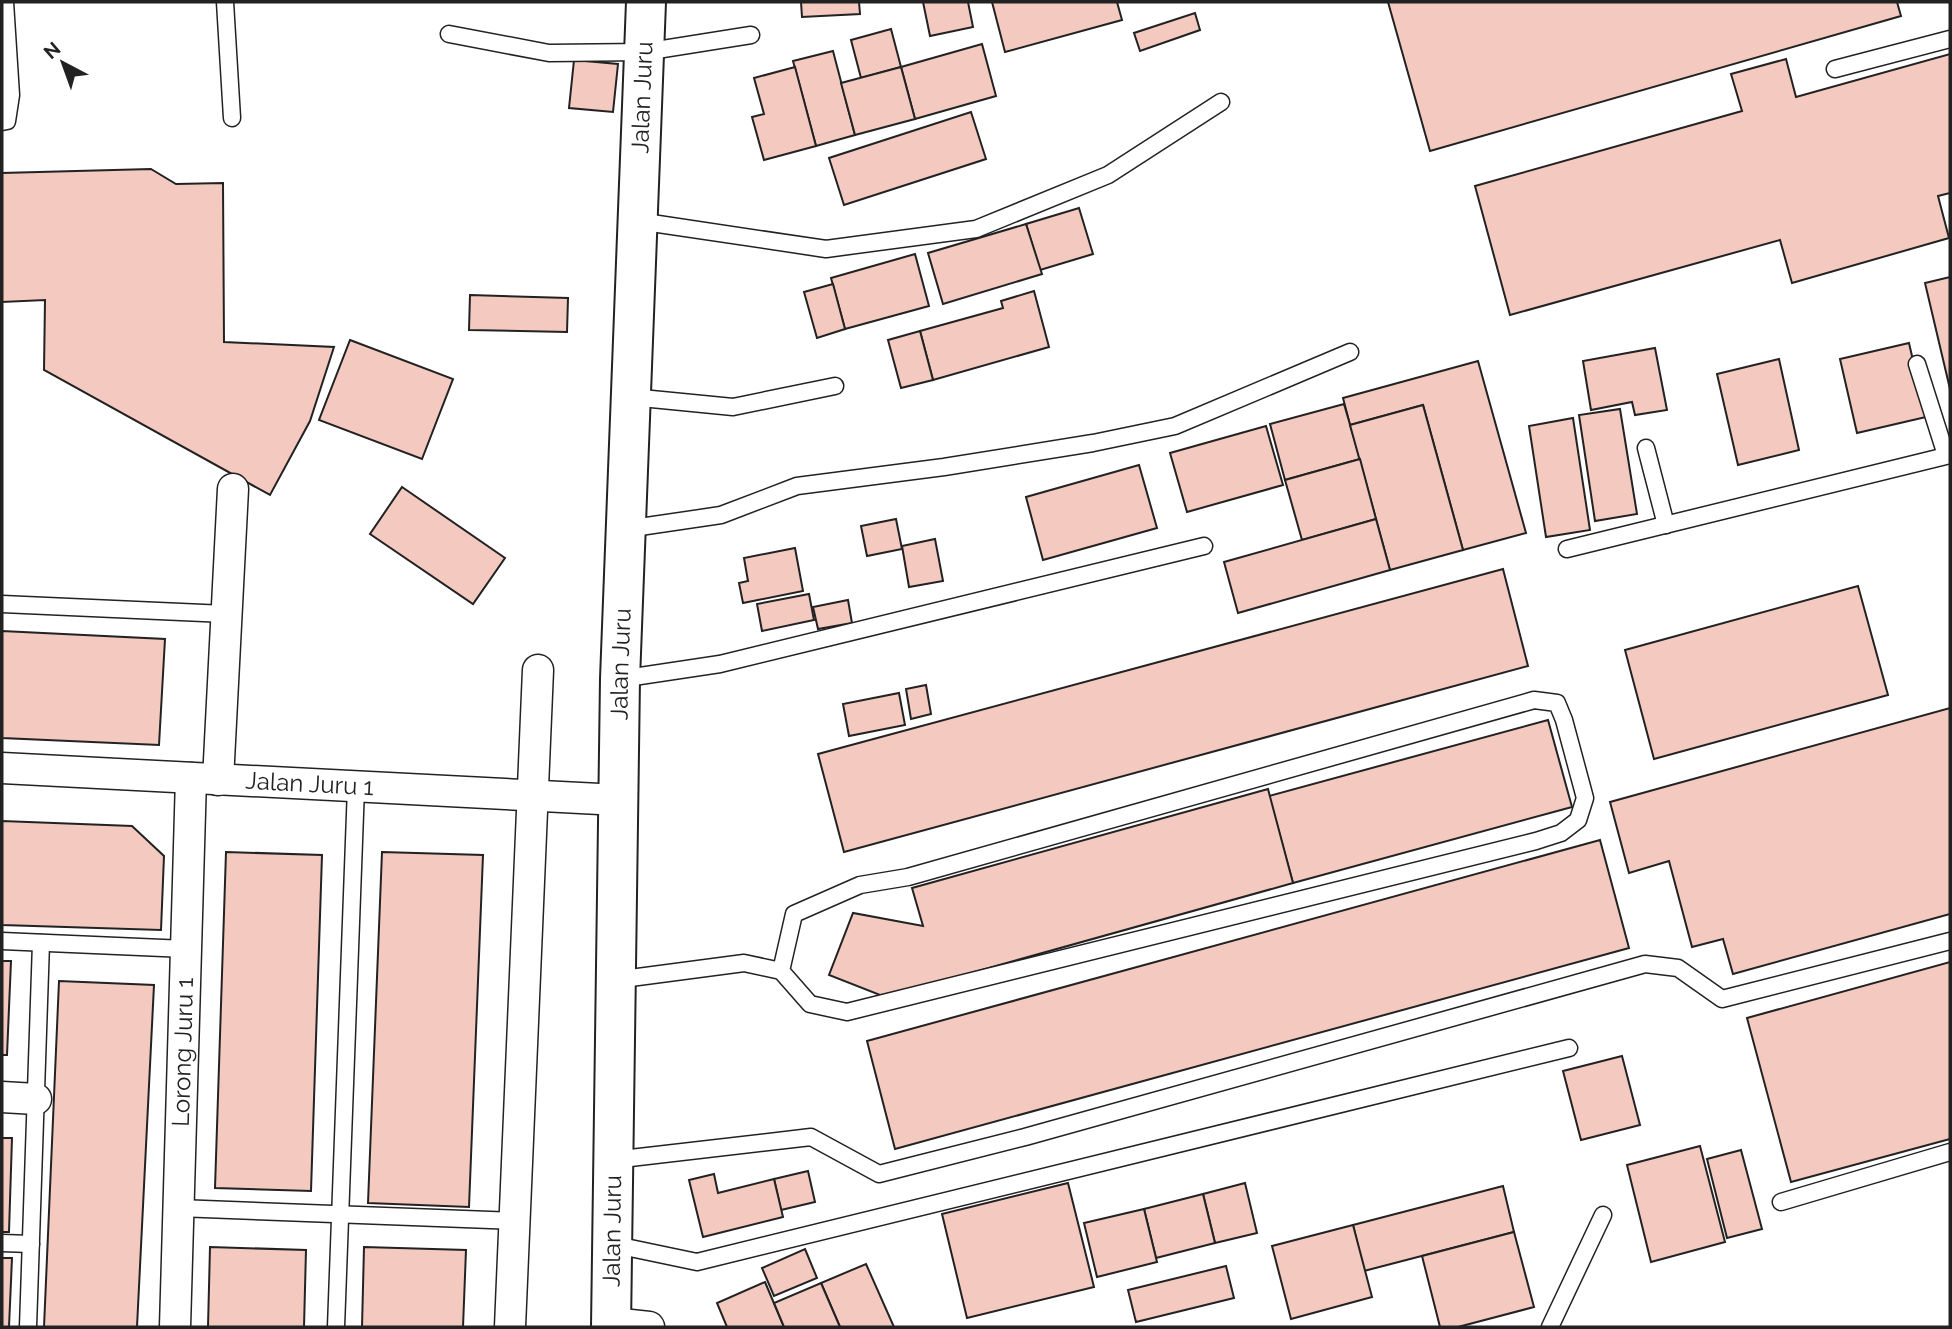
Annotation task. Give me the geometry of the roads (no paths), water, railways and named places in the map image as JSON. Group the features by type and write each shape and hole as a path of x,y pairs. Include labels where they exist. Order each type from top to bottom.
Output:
{"main road":[{"name":"Jalan Juru","path":"612,1325 620,679 646,2"}],"street":[{"name":"Lorong Juru 1","path":"175,1327 186,949 204,779 226,614 233,489"},
{"path":"510,1327 538,670"},
{"name":"Jalan Juru 1","path":"2,768 619,800"},
{"path":"2,1097 36,1099"},
{"path":"612,1325 649,1327"}],"lane":[{"path":"2,122 7,121 11,95 5,2"},
{"path":"225,2 232,118"},
{"path":"449,34 549,53 645,52 751,35"},
{"path":"1835,69 1950,39"},
{"path":"638,221 826,249 976,229 1108,175 1221,102"},
{"path":"626,529 721,515 797,486 1052,450 1175,426 1350,352"},
{"path":"1567,549 1948,455 1917,364"},
{"path":"631,397 733,407 835,386"},
{"path":"1646,448 1666,524"},
{"path":"620,679 720,664 1204,545"},
{"path":"2,604 226,614"},
{"path":"615,980 744,963 781,971 810,1004 847,1012 1536,841 1561,833 1578,820 1585,798 1556,703 1535,700 908,877 860,885 794,914 781,971"},
{"path":"336,1327 356,787"},
{"path":"2,941 186,949"},
{"path":"613,1160 811,1137 879,1174 1025,1137 1645,964 1678,968 1722,999 1950,941"},
{"path":"28,1327 41,943"},
{"path":"611,1244 697,1262 1569,1048"},
{"path":"1781,1202 1950,1152"},
{"path":"178,1208 515,1221"},
{"path":"1557,1324 1603,1215"},
{"path":"2,1243 31,1244"}]}
